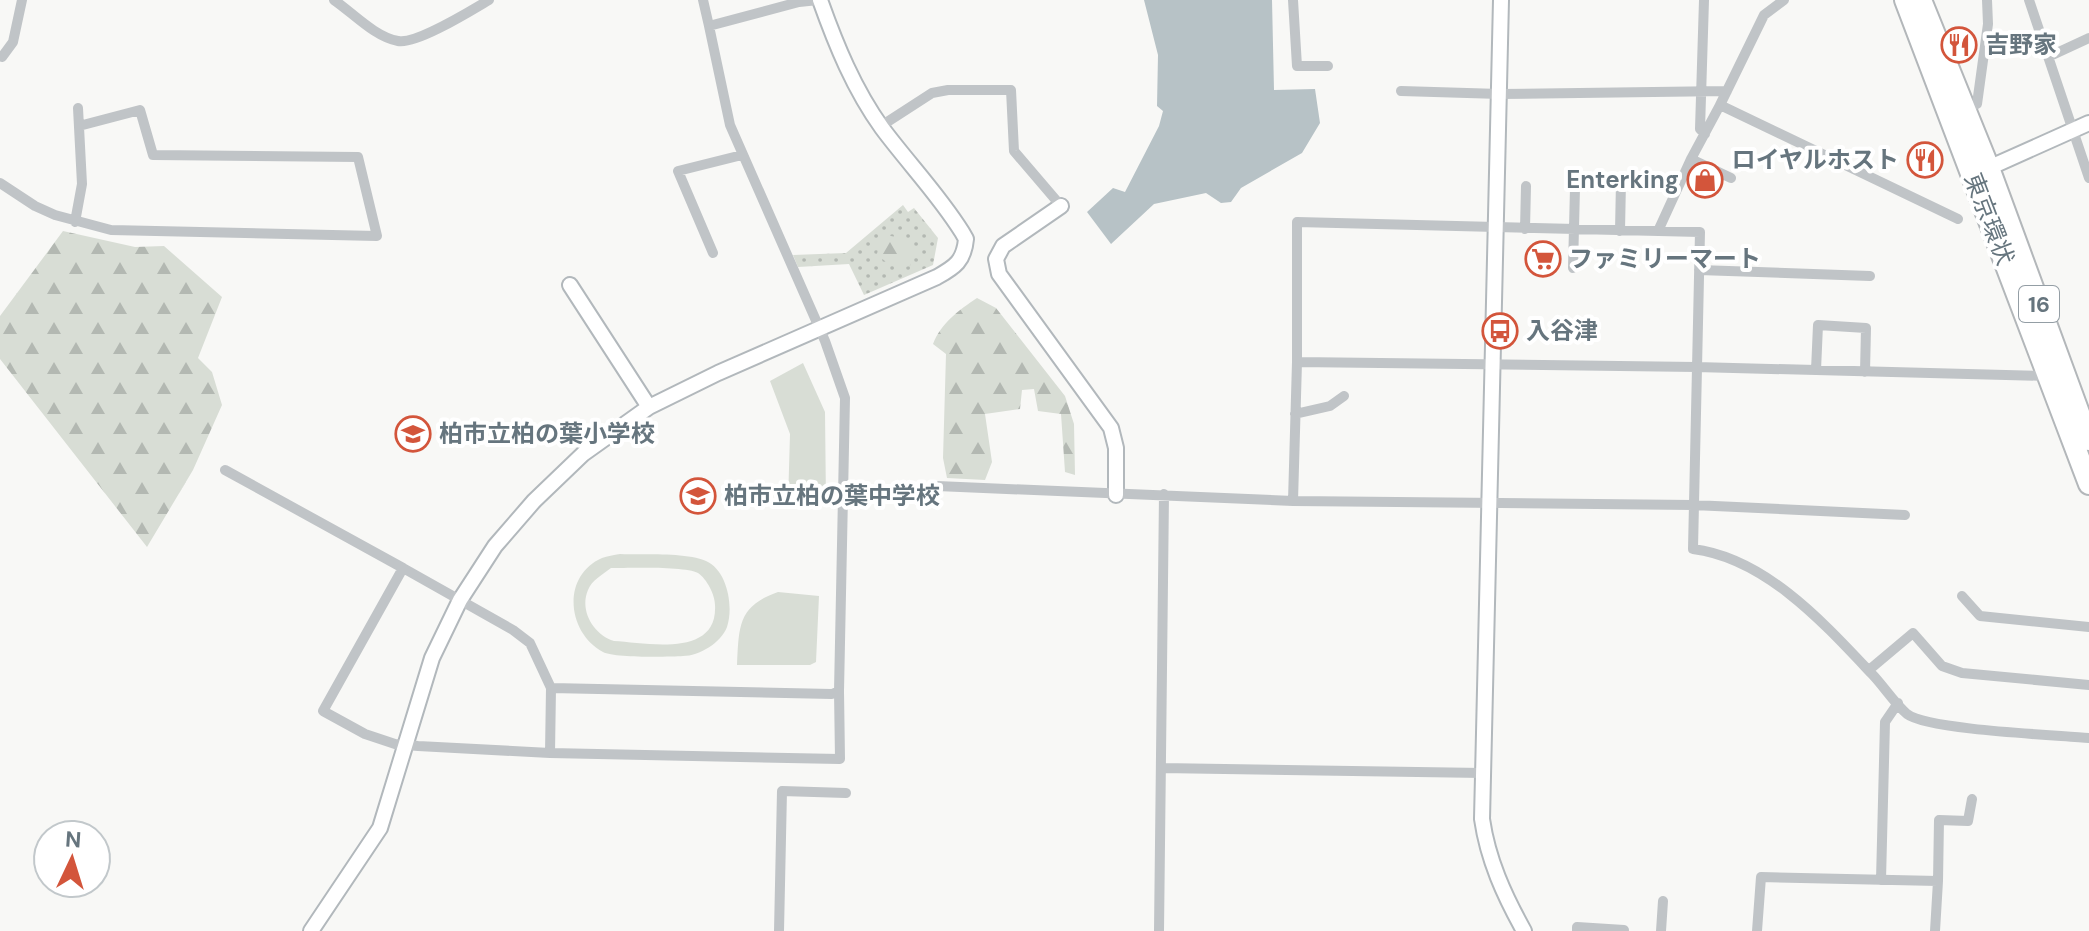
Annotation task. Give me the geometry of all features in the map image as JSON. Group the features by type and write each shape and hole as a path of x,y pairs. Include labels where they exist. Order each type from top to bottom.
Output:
{"highway":[{"name":"東京環状","path":"1905,0 1981,172 2089,440"},
{"name":"東京環状","path":"1921,0 1965,109 1981,172 2047,376 2089,484"}],"street":[{"path":"2,57 13,42 22,0"},
{"path":"334,0 389,39 402,43 489,0"},
{"path":"403,568 323,711 365,734 405,745 550,753 840,759 845,398 819,328 730,125 703,0"},
{"path":"311,931 380,828 432,658 460,600 495,546 534,501 583,454 649,407 937,277 962,260 966,239 881,126 839,53 819,0 799,2 709,26"},
{"path":"1293,0 1297,66 1328,66"},
{"path":"1501,0 1482,819 1489,855 1509,905 1524,931"},
{"path":"1704,0 1700,129 1705,134"},
{"path":"1658,231 1764,15 1784,0"},
{"path":"1965,109 1977,104 1988,24 1987,0"},
{"path":"2029,0 2089,178"},
{"path":"2048,57 2089,38"},
{"path":"881,126 932,93 1011,90 1014,151 1061,206 1003,246 996,259 999,274 1111,428 1116,448 1116,495"},
{"path":"1401,91 1500,94 1727,91"},
{"path":"1720,105 1958,219"},
{"path":"75,222 82,184 78,108"},
{"path":"0,183 35,206 75,222 127,231 377,236 358,157 153,155 140,110 79,126"},
{"path":"1981,172 2089,123"},
{"path":"713,253 678,171 742,155"},
{"path":"1691,159 1731,178"},
{"path":"1620,231 1621,181"},
{"path":"1525,229 1526,186"},
{"path":"1573,268 1575,188"},
{"path":"1293,501 1297,222 1700,232 1693,549 1716,552 1742,562 1803,605 1869,670 1909,715 1937,724 2089,738"},
{"path":"1699,270 1870,276"},
{"path":"570,285 649,407"},
{"path":"1816,370 1818,325 1866,328 1865,372"},
{"path":"1297,362 1696,367 2047,376"},
{"path":"1295,414 1330,406 1344,396"},
{"path":"225,470 513,630 530,643 551,688 550,753"},
{"path":"937,486 1293,501 1693,505 1905,515"},
{"path":"1159,931 1164,494"},
{"path":"1962,596 1980,616 2089,627"},
{"path":"1869,670 1913,633 1942,666 1962,673 2089,685"},
{"path":"551,688 832,694 839,691"},
{"path":"1881,880 1885,722 1898,703"},
{"path":"1161,768 1483,773"},
{"path":"779,931 782,791 846,793"},
{"path":"1935,931 1939,820 1968,821 1972,799"},
{"path":"1757,931 1761,877 1938,881"},
{"path":"1661,931 1663,901"},
{"path":"1577,931 1577,927 1624,930"}],"green space":[{"path":"903,205 908,212 914,208 938,238 933,265 864,295 849,264 798,267 793,255 846,253"},
{"path":"63,231 135,247 164,246 222,297 198,358 212,372 222,405 193,470 147,547 0,359 0,316"},
{"path":"886,235 901,238 914,250 910,266 892,265 877,254 880,241"},
{"path":"977,298 996,308 1065,396 1074,424 1075,475 1065,472 1061,414 1038,411 1034,389 1022,390 1020,409 985,414 992,462 985,480 947,478 943,458 946,354 933,344 946,323"},
{"path":"803,363 825,412 826,504 788,503 790,434 770,381"},
{"path":"618,554 687,556 713,566 724,580 729,599 729,619 724,633 715,643 689,655 642,657 603,652 582,632 576,619 575,591 589,566 602,558","holes":["611,568 669,568 698,573 714,597 713,622 705,633 678,644 644,644 607,638 590,621 585,606 590,586"]},
{"path":"778,592 819,596 816,662 810,665 737,665 743,619 755,604"}],"shaded area":[{"path":"1144,0 1272,0 1274,90 1315,89 1320,123 1302,153 1241,188 1231,202 1221,203 1206,193 1154,204 1111,244 1087,212 1113,188 1125,192 1159,126 1163,111 1157,106 1158,55"}],"place":[{"name":"吉野家","path":"1959,45"},
{"name":"ロイヤルホスト","path":"1925,160"},
{"name":"Enterking","path":"1705,180"},
{"name":"ファミリーマート","path":"1543,259"},
{"name":"入谷津","path":"1500,331"},
{"name":"柏市立柏の葉小学校","path":"413,434"},
{"name":"柏市立柏の葉中学校","path":"698,496"}]}
